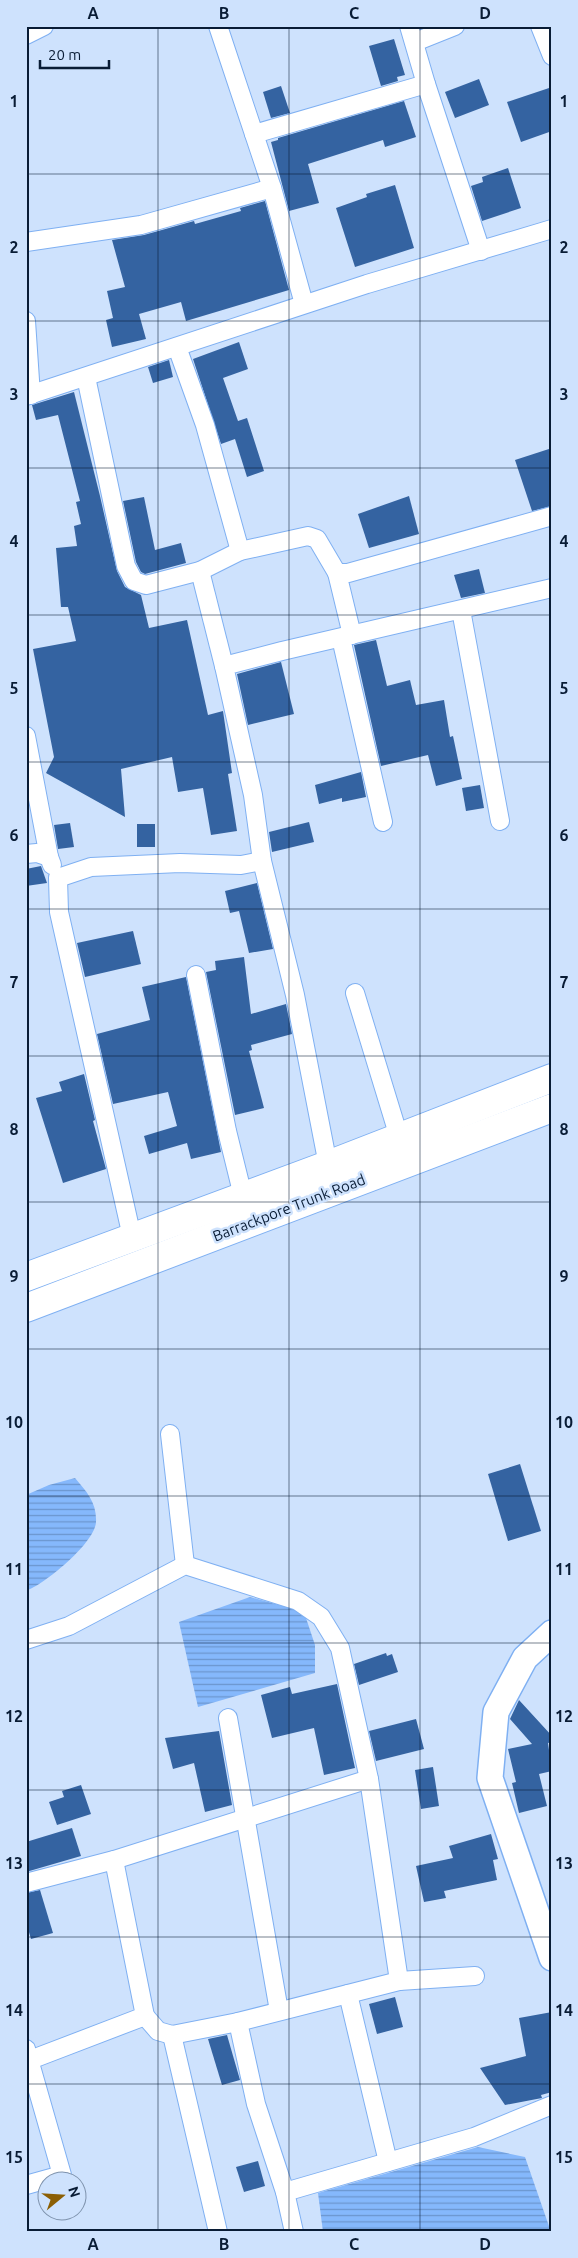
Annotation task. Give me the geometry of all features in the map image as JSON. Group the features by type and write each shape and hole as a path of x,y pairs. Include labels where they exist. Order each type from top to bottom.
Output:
{"main road":[{"name":"Barrackpore Trunk Road","path":"26,1277 328,1165 552,1078"},
{"name":"Barrackpore Trunk Road","path":"26,1308 552,1108"}],"street":[{"path":"26,35 44,26"},
{"path":"218,26 272,188 304,304"},
{"path":"455,26 412,34 426,84 481,251"},
{"path":"540,26 552,56"},
{"path":"254,134 426,84"},
{"path":"26,242 141,225 272,188"},
{"path":"26,321 29,395 304,304 552,229"},
{"path":"177,347 205,425 240,551"},
{"path":"86,377 126,566 134,581 146,585 200,571 240,551 308,536 317,539 337,573 346,637 383,822"},
{"path":"337,573 348,573 552,516"},
{"path":"200,571 253,795 262,861 295,995 328,1165"},
{"path":"224,666 552,588"},
{"path":"461,610 500,821"},
{"path":"26,736 49,857 58,878 59,912 132,1237"},
{"path":"26,854 37,853 49,857"},
{"path":"58,878 91,867 180,863 241,865 262,861"},
{"path":"196,975 227,1131 243,1196"},
{"path":"355,993 399,1137"},
{"path":"170,1434 185,1565"},
{"path":"26,1640 69,1626 185,1565 298,1601 321,1617 340,1648 370,1779 398,1981"},
{"path":"552,1632 525,1658 496,1712 490,1778 552,1957"},
{"path":"228,1718 279,2011"},
{"path":"26,1883 114,1860 370,1779"},
{"path":"114,1860 145,2016 158,2031 172,2035 238,2022 398,1981 475,1976"},
{"path":"348,1994 388,2162"},
{"path":"26,2185 62,2175 28,2054 145,2016"},
{"path":"238,2022 256,2104 285,2192 294,2232"},
{"path":"172,2035 218,2232"},
{"path":"285,2192 474,2137 552,2105"}],"water":[{"path":"75,1478 93,1503 96,1522 93,1531 87,1541 68,1562 45,1580 26,1591 26,1495 49,1485"},
{"path":"250,1597 304,1612 315,1645 315,1673 198,1707 179,1622"},
{"path":"478,2147 525,2157 551,2232 323,2232 318,2193"}],"building":[{"path":"394,39 405,75 397,77 398,81 381,86 369,46"},
{"path":"479,79 489,105 455,118 445,92"},
{"path":"281,86 290,113 271,118 263,92"},
{"path":"552,87 552,131 521,142 507,102"},
{"path":"404,101 416,137 385,147 383,140 308,164 319,203 289,211 271,142 278,140 278,138"},
{"path":"508,168 521,208 482,221 471,186 483,182 482,177"},
{"path":"395,185 414,248 355,267 336,208 367,197 366,194"},
{"path":"265,201 289,290 186,321 181,302 139,314 146,339 112,347 106,320 113,318 107,291 125,287 112,240 144,235 194,221 195,224 241,211 240,208"},
{"path":"239,342 248,369 223,378 238,421 247,418 264,471 247,477 235,439 221,444 193,359"},
{"path":"169,360 173,377 153,383 148,367"},
{"path":"74,392 117,571 125,587 141,595 149,628 187,620 208,715 223,711 232,773 228,774 237,831 211,835 203,788 178,792 172,757 121,769 125,817 46,773 54,757 33,649 76,641 68,607 61,607 56,548 77,546 74,526 81,524 76,502 80,501 58,415 36,420 32,405"},
{"path":"552,448 552,506 532,511 515,460"},
{"path":"409,496 419,534 369,548 358,514"},
{"path":"144,497 155,550 181,543 186,563 145,574 141,572 136,562 123,501"},
{"path":"479,569 485,593 461,598 454,575"},
{"path":"376,640 387,686 410,680 416,705 444,700 450,737 453,736 462,779 436,786 428,755 381,766 354,645"},
{"path":"281,662 294,714 248,725 237,674"},
{"path":"361,772 366,797 342,802 342,798 319,804 315,785"},
{"path":"480,785 484,808 466,811 462,788"},
{"path":"309,822 314,842 272,852 269,832"},
{"path":"70,823 74,847 58,849 54,825"},
{"path":"137,824 155,824 155,847 137,847"},
{"path":"41,866 47,883 26,886 26,869"},
{"path":"257,883 273,949 249,953 239,911 230,913 225,891"},
{"path":"133,931 141,964 85,977 77,943"},
{"path":"244,957 251,1014 286,1004 292,1034 251,1045 252,1050 249,1051 264,1108 235,1115 206,972 216,970 215,961"},
{"path":"186,977 221,1152 191,1159 187,1143 149,1154 144,1136 177,1126 168,1092 113,1104 97,1034 150,1020 142,987"},
{"path":"84,1074 95,1120 93,1121 106,1169 63,1183 36,1098 62,1091 59,1082"},
{"path":"520,1464 541,1531 508,1541 488,1474"},
{"path":"386,1653 387,1656 392,1654 398,1672 359,1685 354,1664"},
{"path":"337,1684 355,1768 324,1775 314,1728 272,1738 261,1695 290,1687 292,1694"},
{"path":"519,1700 552,1736 552,1742 548,1743 552,1771 539,1774 547,1806 519,1813 512,1783 516,1782 508,1749 532,1744 510,1719"},
{"path":"416,1719 424,1749 376,1761 369,1731"},
{"path":"219,1731 232,1805 205,1812 194,1763 173,1769 165,1738"},
{"path":"433,1767 439,1806 421,1809 415,1770"},
{"path":"81,1785 91,1814 57,1825 49,1802 64,1797 62,1791"},
{"path":"72,1828 81,1856 26,1872 26,1842"},
{"path":"491,1834 498,1859 493,1860 497,1880 444,1891 446,1898 424,1902 416,1866 453,1858 449,1846"},
{"path":"40,1890 53,1933 31,1939 26,1922 26,1893"},
{"path":"395,1997 403,2027 377,2034 369,2004"},
{"path":"552,2012 552,2092 541,2095 542,2098 505,2105 480,2068 526,2056 519,2018"},
{"path":"227,2035 240,2080 222,2085 208,2039"},
{"path":"258,2161 265,2186 244,2192 236,2167"}]}
